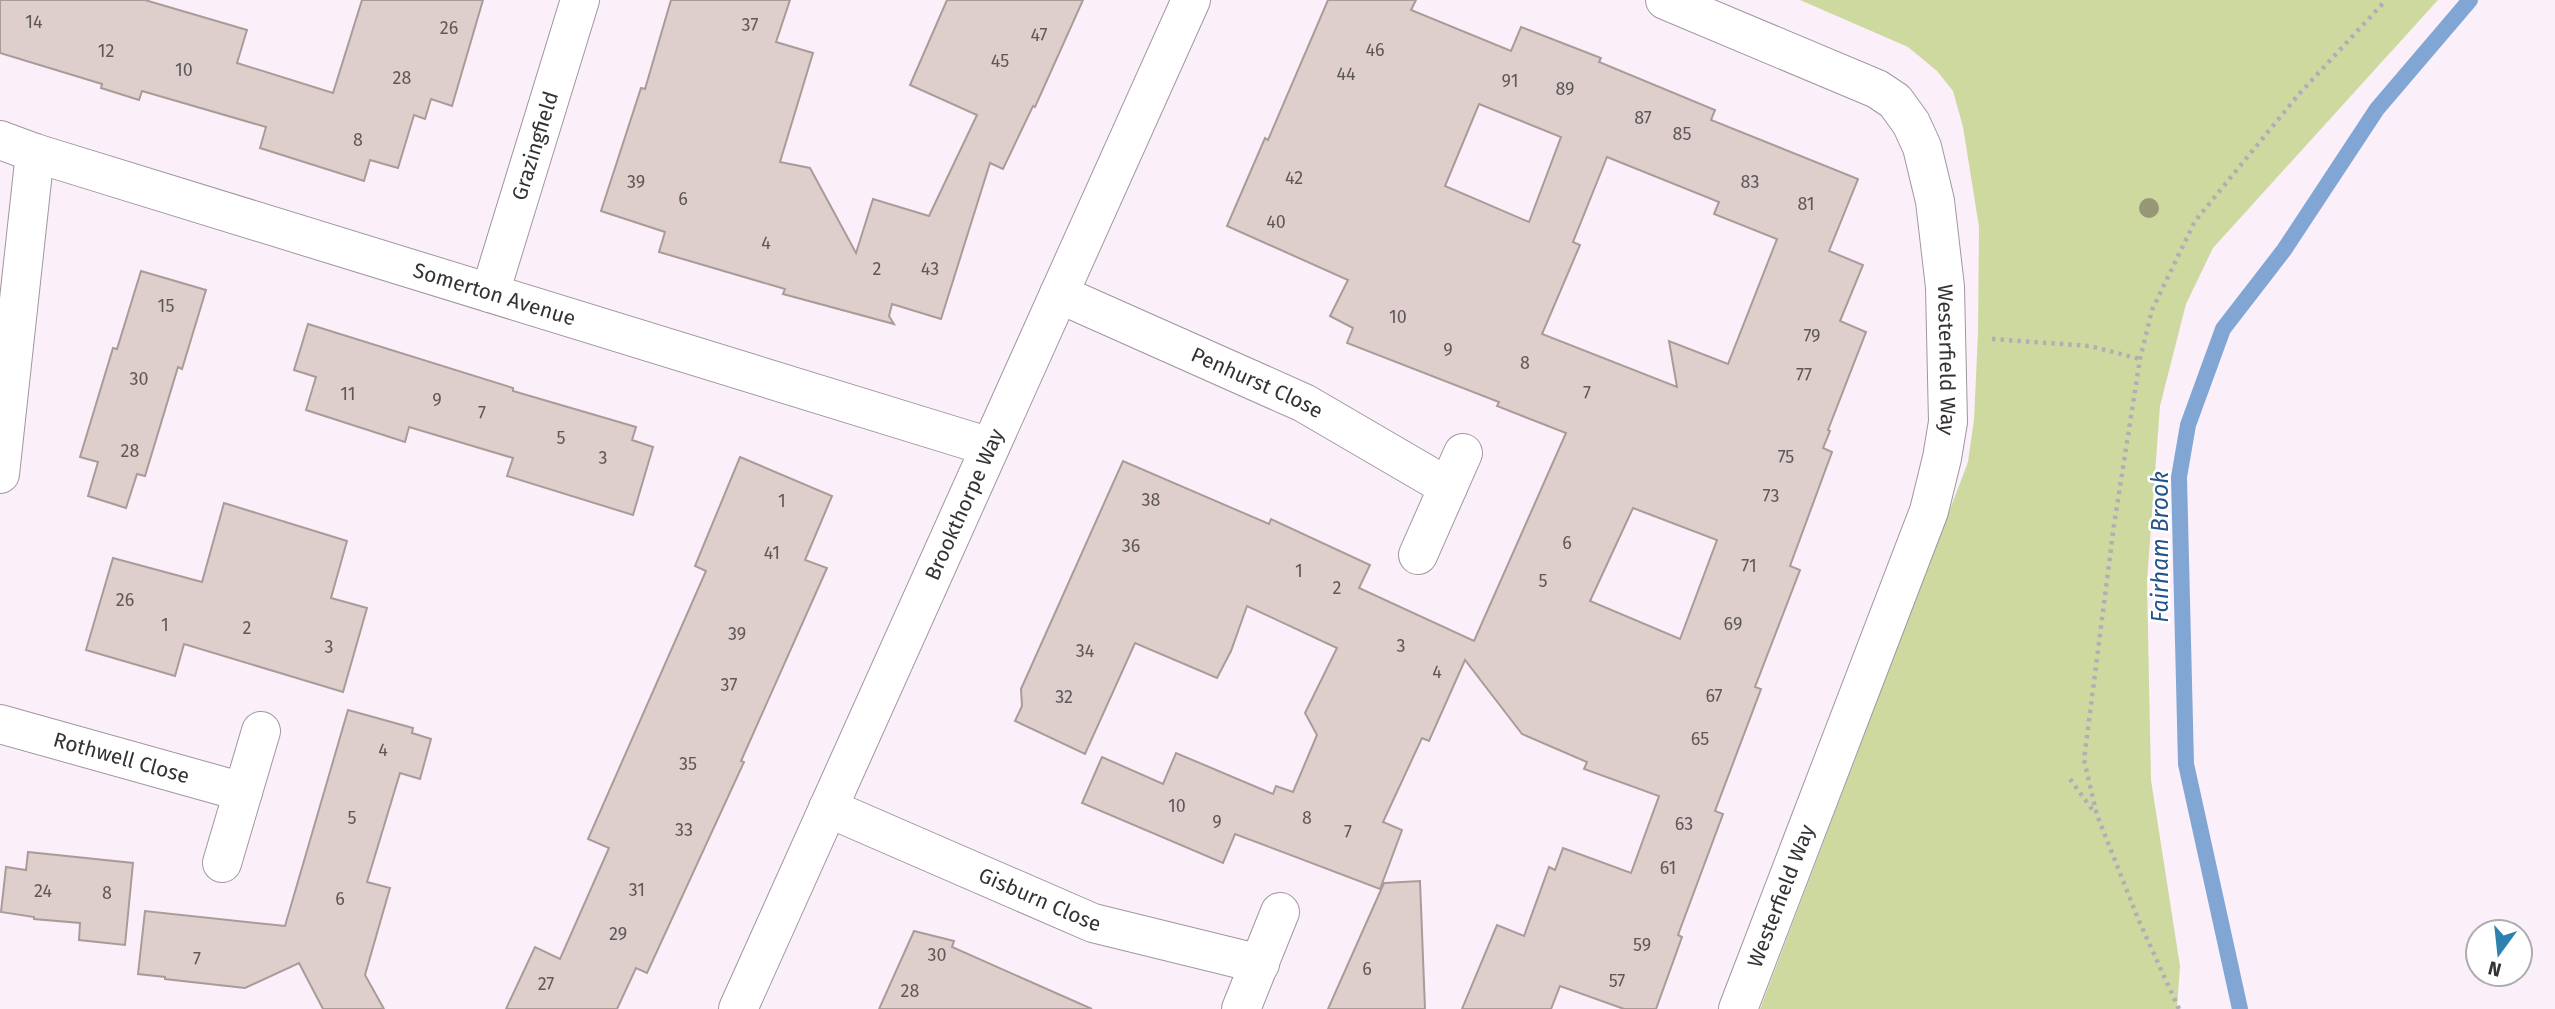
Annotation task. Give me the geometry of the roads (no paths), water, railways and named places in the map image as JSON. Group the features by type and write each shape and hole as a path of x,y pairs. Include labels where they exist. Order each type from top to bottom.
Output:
{"street":[{"name":"Grazingfield","path":"490,293 580,0"},
{"name":"Brookthorpe Way","path":"738,1009 1191,0"},
{"name":"Westerfield Way","path":"1665,0 1877,89 1895,101 1912,123 1922,147 1935,201 1945,287 1948,422 1929,511 1738,1009"},
{"name":"Somerton Avenue","path":"17,146 990,447"},
{"path":"0,474 17,146"},
{"name":"Penhurst Close","path":"1059,294 1304,403 1448,487"},
{"path":"1418,555 1463,453"},
{"name":"Rothwell Close","path":"0,724 243,792"},
{"path":"222,863 261,731"},
{"name":"Gisburn Close","path":"828,808 1093,923 1260,964"},
{"path":"1241,1009 1280,912"}],"waterway":[{"name":"Fairham Brook","path":"2240,1009 2186,764 2179,477 2188,425 2223,329 2284,250 2377,109 2470,0"}]}
